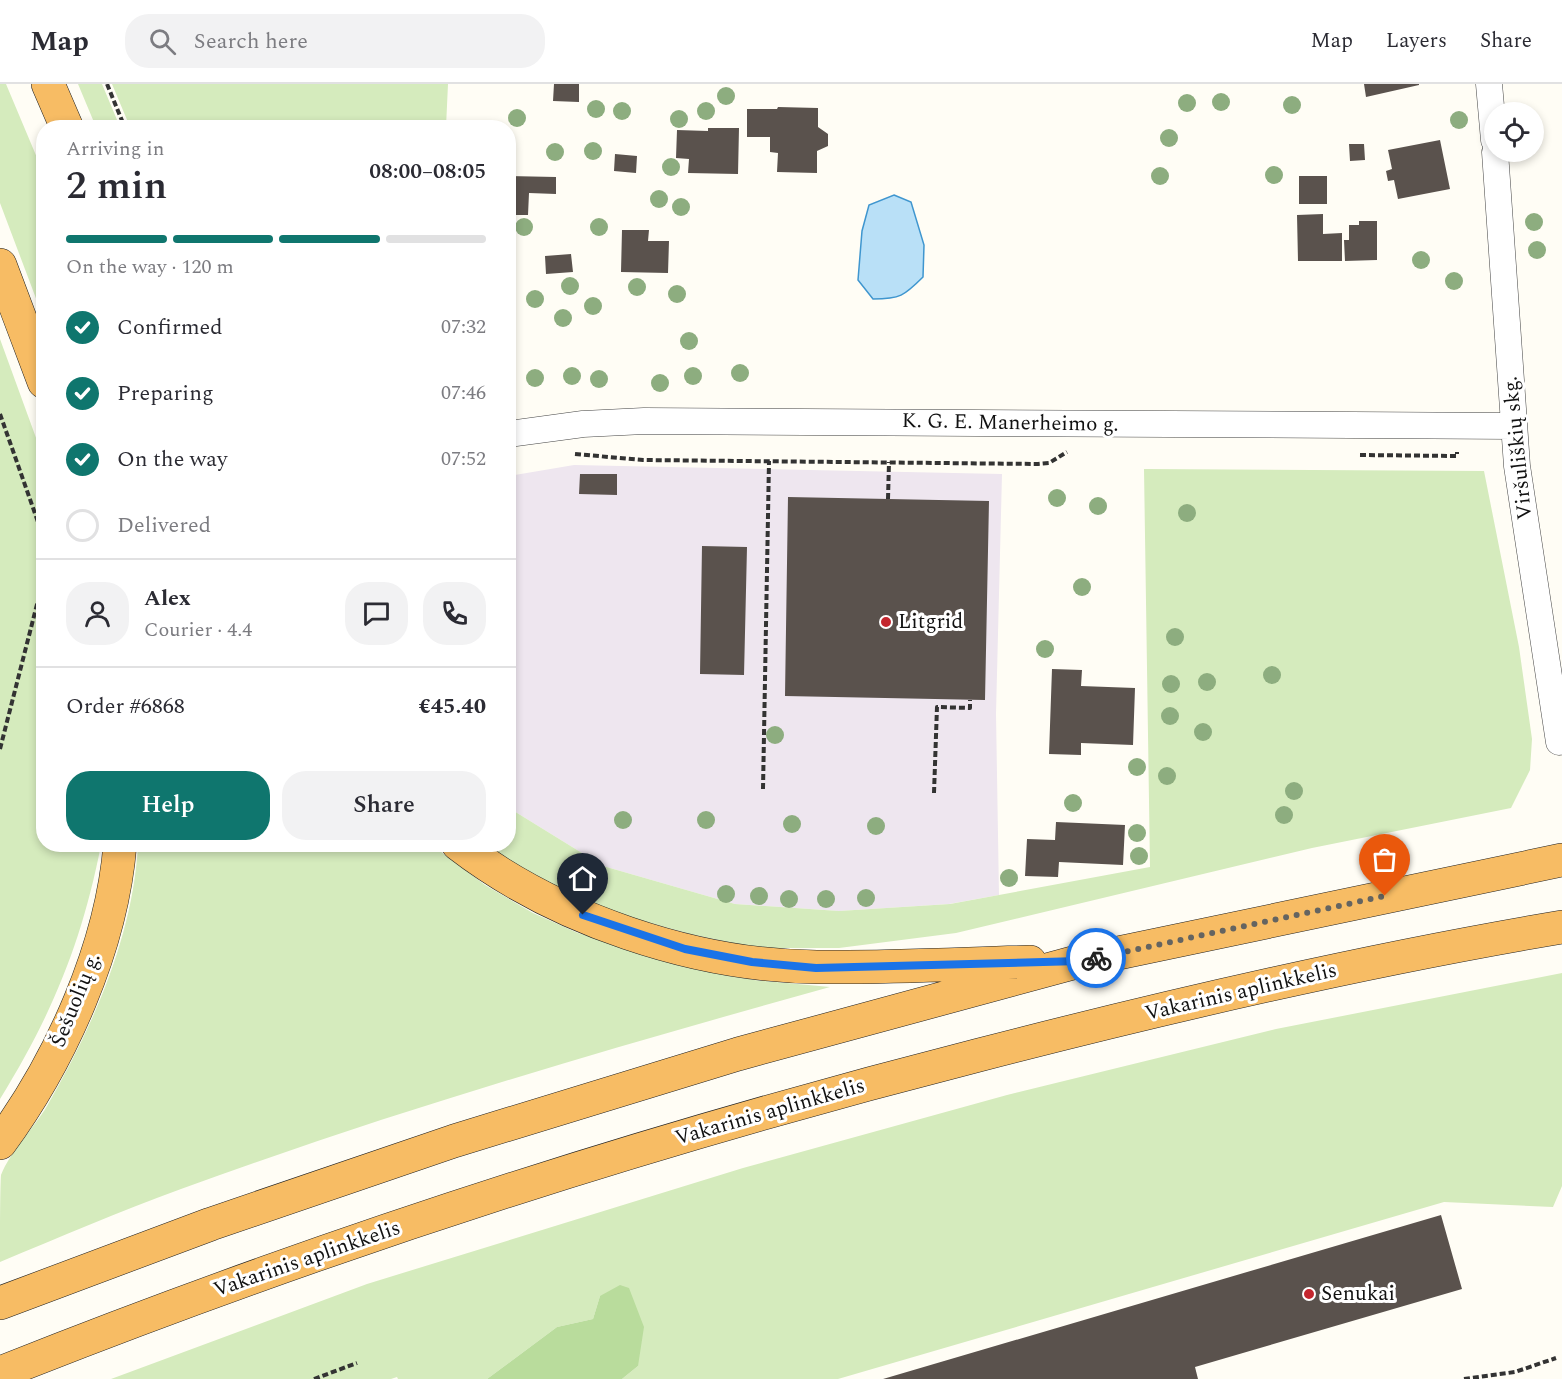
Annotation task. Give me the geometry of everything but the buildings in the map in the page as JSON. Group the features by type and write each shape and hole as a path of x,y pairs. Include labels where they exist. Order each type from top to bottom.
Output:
{"highway":[{"path":"48,84 64,120"},
{"path":"0,265 36,361"},
{"name":"Šešuolių g.","path":"0,1143 44,1077 95,959 108,914 119,852"},
{"path":"468,852 493,871 548,902 619,929 685,949 752,962 816,968 1080,961"},
{"path":"0,1303 211,1224 454,1141 738,1054 1080,961 1562,860"},
{"name":"Vakarinis aplinkkelis","path":"0,1373 318,1253 598,1162 834,1092 1089,1026 1395,957 1562,927"}],"street":[{"path":"1489,84 1491,102"},
{"name":"Viršuliškių skg.","path":"1496,162 1517,466 1552,617 1559,742"},
{"name":"K. G. E. Manerheimo g.","path":"516,433 582,424 644,421 1513,426"}],"path":[{"path":"106,84 122,120"},
{"path":"0,414 36,516"},
{"path":"1350,454 1457,456 1457,427"},
{"path":"572,454 643,460 1049,463 1067,452 1079,452"},
{"path":"763,789 769,461"},
{"path":"888,499 889,462"},
{"path":"0,749 36,608"},
{"path":"934,793 937,707 970,708 970,700"},
{"path":"1464,1379 1515,1372 1556,1358"},
{"path":"314,1379 357,1363"}],"shaded area":[{"path":"574,465 1002,474 996,714 999,895 949,904 839,911 735,904 603,866 516,812 516,475"}],"green space":[{"path":"0,84 6,84 36,155 36,298 0,203"},
{"path":"78,84 102,84 117,120 93,120"},
{"path":"112,84 448,84 446,120 127,120"},
{"path":"0,339 36,438 36,852 99,852 85,914 63,977 35,1038 0,1099"},
{"path":"1144,469 1484,471 1519,647 1532,739 1530,770 1511,808 1312,848 956,933 839,948 756,948 690,934 611,912 541,880 495,852 516,852 516,812 603,866 735,904 839,911 950,904 1150,867"},
{"path":"137,852 441,852 485,885 533,913 578,933 702,970 754,980 830,987 585,1057 341,1133 158,1197 0,1262 1,1175 10,1158 47,1106 80,1045 108,981 128,914"},
{"path":"1562,973 1562,1186 1553,1207 1444,1202 838,1379 622,1379 638,1366 600,1296 593,1319 557,1327 487,1379 398,1379 397,1377 391,1379 111,1379 367,1284 743,1168 1007,1095 1276,1029"},
{"path":"620,1285 629,1288 644,1327 638,1366 622,1379 487,1379 557,1327 593,1319 600,1296"}],"water":[{"path":"894,195 911,202 924,245 923,277 901,295 873,299 858,280 862,231 869,205"}],"way so far":[{"path":"1096,958 1385,896"}],"place":[{"name":"Litgrid","path":"886,622"},
{"name":"Senukai","path":"1309,1294"}],"route":[{"path":"583,915 619,929 685,949 752,962 816,968 1080,961 1096,958"}]}
